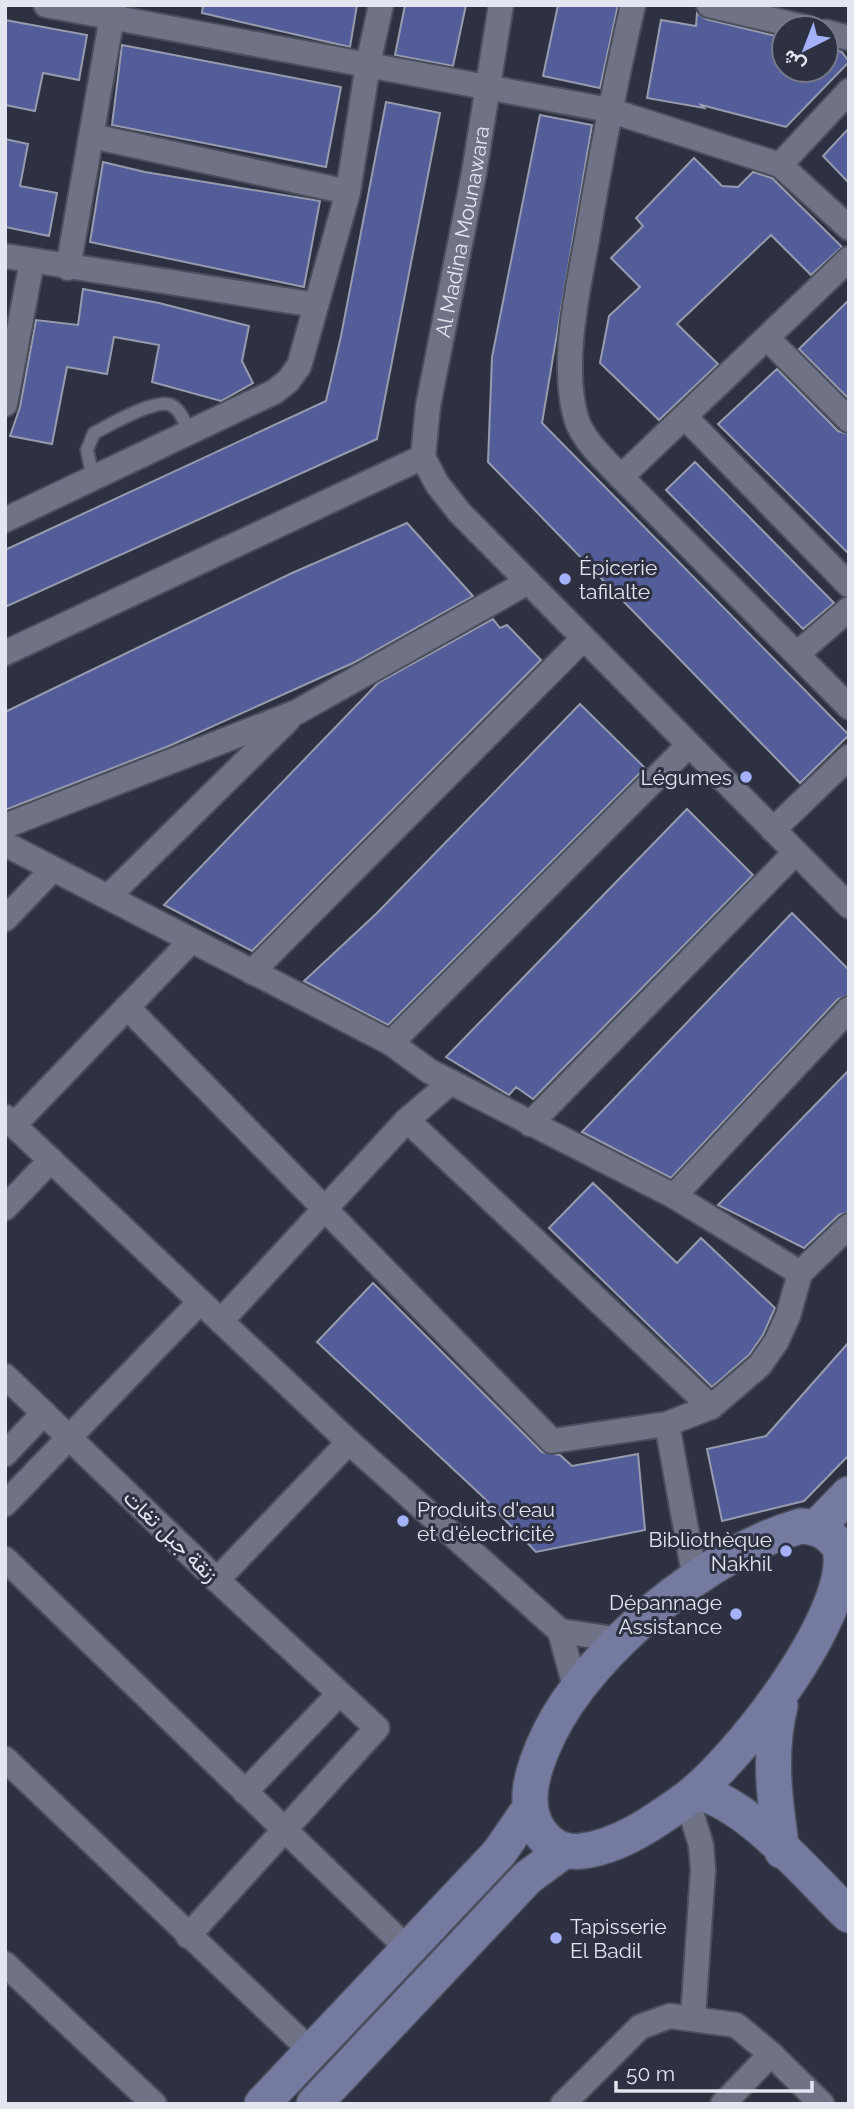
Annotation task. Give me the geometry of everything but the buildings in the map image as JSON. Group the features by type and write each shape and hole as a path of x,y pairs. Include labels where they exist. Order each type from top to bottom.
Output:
{"street":[{"path":"46,5 113,11 489,89 609,110 780,165 849,228"},
{"path":"5,520 274,392 288,381 299,366 348,192 368,64 381,5"},
{"name":"Al Madina Mounawara","path":"423,457 428,407 489,89 501,5"},
{"path":"634,5 609,110 580,279 570,371 577,422 592,446 621,477 849,707"},
{"path":"709,5 770,19"},
{"path":"68,268 113,11"},
{"path":"780,165 849,91"},
{"path":"92,136 348,192"},
{"path":"5,257 316,305"},
{"path":"621,477 849,259"},
{"path":"5,404 32,261"},
{"path":"767,338 849,420"},
{"path":"685,417 849,585"},
{"path":"5,653 423,457 437,484 460,513 849,906"},
{"path":"5,826 297,712 528,582"},
{"path":"797,654 849,609"},
{"path":"252,972 583,639"},
{"path":"109,897 297,712"},
{"path":"391,1043 689,745"},
{"path":"773,830 849,757"},
{"path":"5,845 391,1043 451,1082 674,1196 800,1273"},
{"path":"530,1124 795,853"},
{"path":"5,919 51,870"},
{"path":"190,942 10,1121 349,1442 560,1631 576,1690"},
{"path":"127,1007 547,1438 562,1441 667,1424 711,1408 760,1365 776,1342 788,1316 800,1273 849,1226"},
{"path":"674,1196 849,1009"},
{"path":"220,1321 407,1120 451,1082"},
{"path":"407,1120 711,1408"},
{"path":"5,1208 51,1160"},
{"path":"5,1504 200,1302"},
{"name":"زنقة جبل تغات","path":"5,1376 217,1580 377,1728 283,1830"},
{"path":"5,1454 44,1413"},
{"path":"667,1424 695,1579"},
{"path":"217,1580 349,1442"},
{"path":"840,1548 801,1526 763,1540 695,1579 621,1640 576,1690 549,1734 539,1758 530,1787 530,1808 532,1824 540,1835 565,1850 593,1849 618,1840 692,1795 828,1655 848,1590 840,1548 849,1494"},
{"path":"5,1559 410,1950"},
{"path":"560,1631 621,1640"},
{"path":"245,1792 339,1694"},
{"path":"780,1706 774,1728 774,1775 782,1851"},
{"path":"7,1765 312,2051"},
{"path":"692,1795 714,1796 746,1815 849,1915"},
{"path":"692,1795 703,1870 693,2017"},
{"path":"262,2104 499,1853 530,1808"},
{"path":"188,1936 283,1830"},
{"path":"314,2104 527,1878 565,1850"},
{"path":"10,1978 154,2104"},
{"path":"563,2104 640,2027 657,2018 693,2017 736,2025 771,2054 822,2104"},
{"path":"723,2104 771,2054"}],"lane":[{"path":"93,478 87,450 94,433 157,403 171,405 179,412 189,432"}],"place":[{"name":"Épicerie tafilalte","path":"565,579"},
{"name":"Légumes","path":"746,777"},
{"name":"Produits d'eau et d'électricité","path":"403,1521"},
{"name":"Bibliothèque Nakhil","path":"786,1551"},
{"name":"Dépannage Assistance","path":"736,1614"},
{"name":"Tapisserie El Badil","path":"556,1938"}]}
